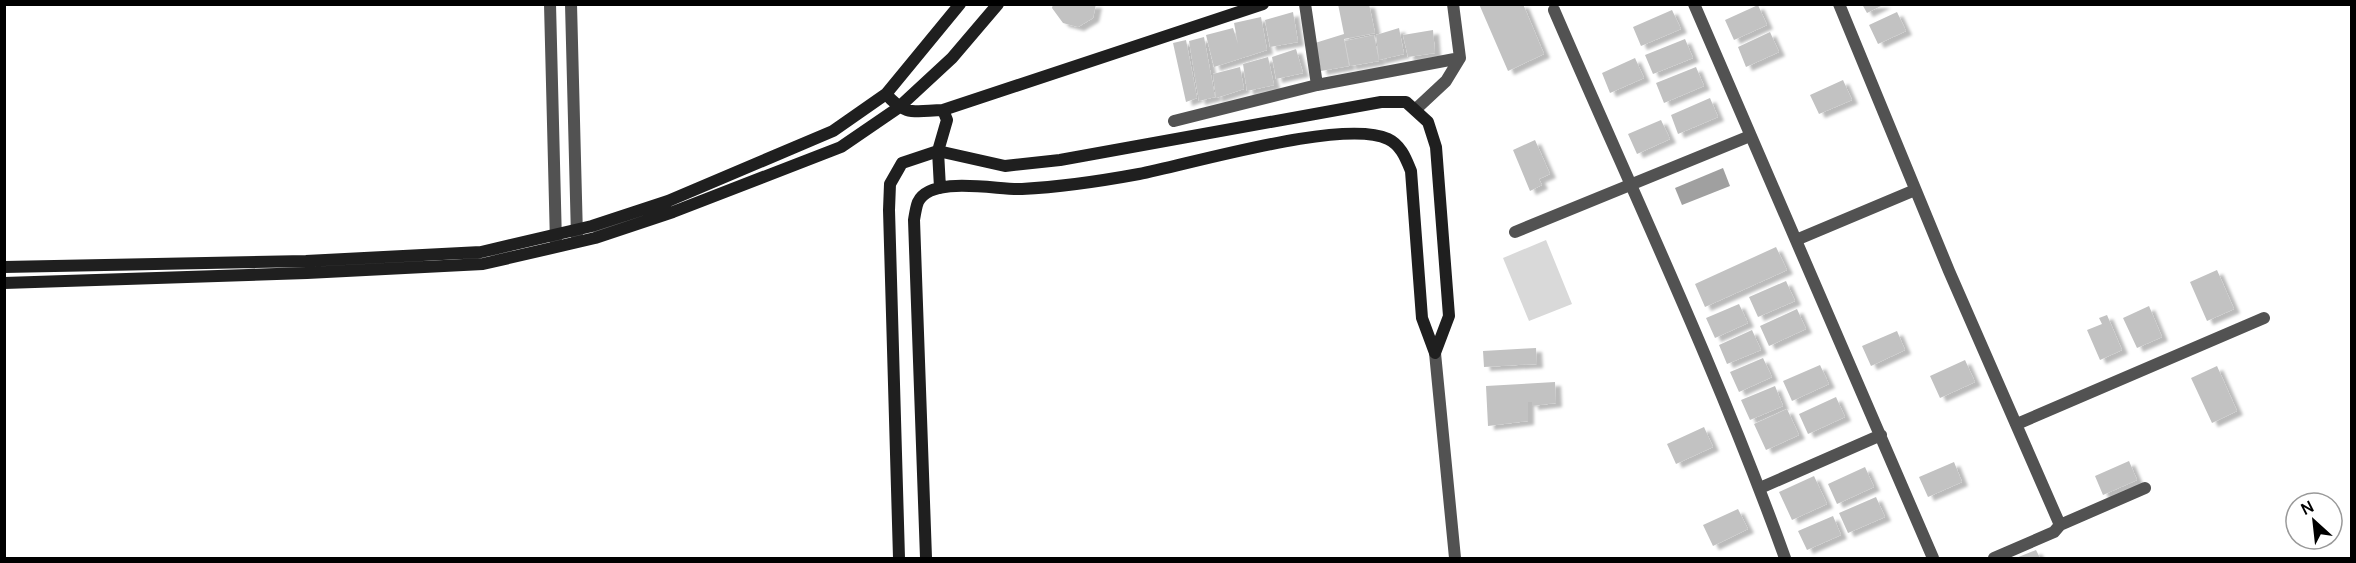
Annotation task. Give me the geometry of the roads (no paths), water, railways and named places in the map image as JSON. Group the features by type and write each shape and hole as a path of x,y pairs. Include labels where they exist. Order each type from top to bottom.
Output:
{"street":[{"path":"550,4 556,242"},
{"path":"571,4 577,236"},
{"path":"577,236 668,201 832,131 886,94 960,4"},
{"path":"4,283 471,265 672,212 840,147 898,108 952,58 998,4"},
{"path":"886,94 898,108 906,111 943,110 1263,4"},
{"path":"1305,4 1317,84"},
{"path":"1416,109 1446,81 1460,58 1452,4"},
{"path":"1694,4 1933,558"},
{"path":"1839,4 1915,190 2060,525"},
{"path":"1554,10 1629,185 1681,296 1760,488 1785,558"},
{"path":"1174,121 1317,84 1460,58"},
{"path":"899,558 889,210 890,184 902,163 938,151 1005,166 1060,160 1381,102 1406,102 1428,122 1436,147 1444,218 1449,316 1435,353"},
{"path":"939,188 938,151 947,120 943,110"},
{"path":"926,558 914,220 918,201 928,191 968,186 1021,189 1137,174 1254,148 1339,134 1369,133 1389,139 1401,150 1411,171 1422,318 1435,353 1455,558"},
{"path":"1515,232 1750,136"},
{"path":"1796,240 1915,190"},
{"path":"4,267 306,261 481,252 556,242"},
{"path":"2017,424 2264,318"},
{"path":"1760,488 1881,435"},
{"path":"1994,558 2054,532 2060,525 2145,488"}]}
